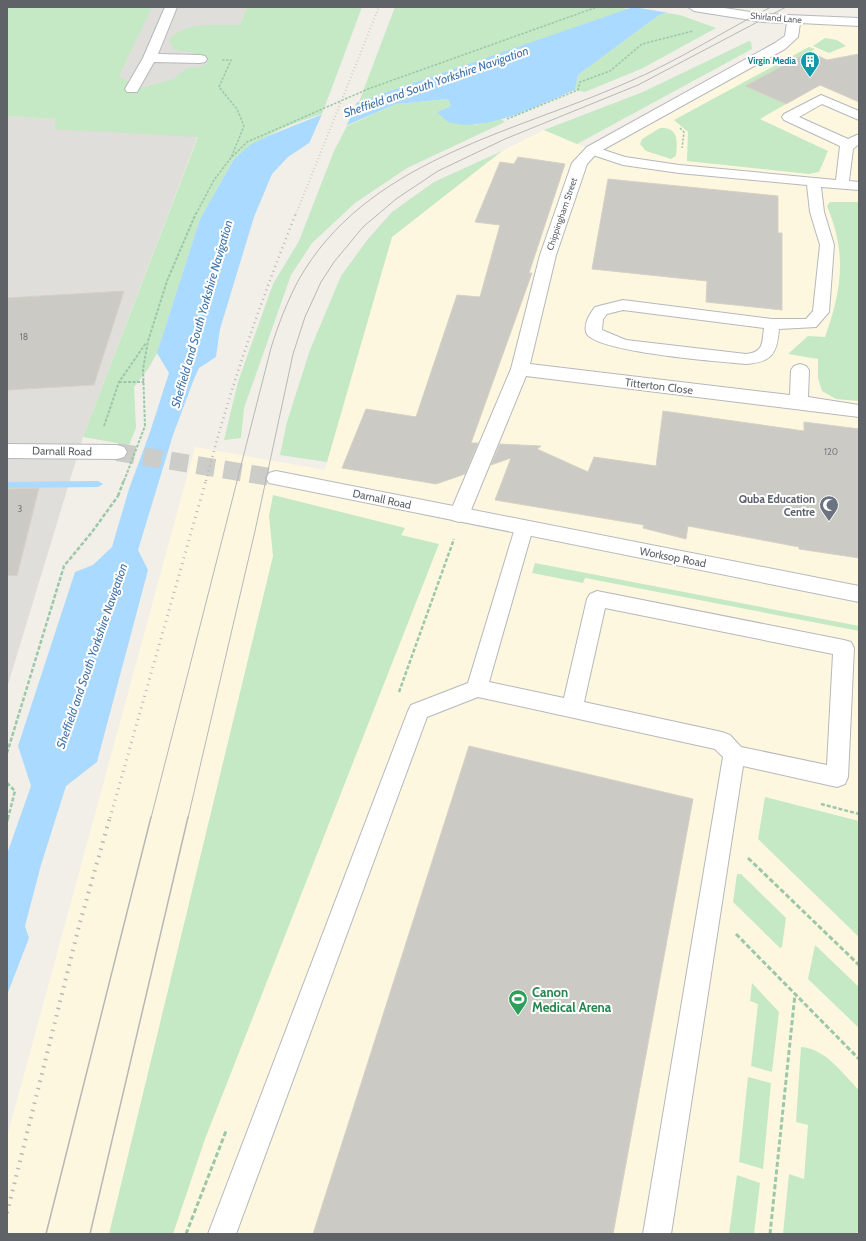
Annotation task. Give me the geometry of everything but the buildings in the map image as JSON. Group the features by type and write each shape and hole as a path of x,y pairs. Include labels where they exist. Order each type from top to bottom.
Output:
{"street":[{"path":"132,89 150,58 171,7"},
{"name":"Shirland Lane","path":"695,7 733,14 794,20 859,22"},
{"name":"Chippingham Street","path":"459,515 520,369 548,256 580,163 592,150 780,46 791,37 794,20"},
{"path":"150,58 200,59"},
{"name":"Titterton Close","path":"520,369 799,402 857,411"},
{"path":"799,402 800,370"},
{"name":"Darnall Road","path":"7,451 117,452"},
{"name":"Darnall Road","path":"276,478 488,520"},
{"name":"Worksop Road","path":"488,520 859,594"}],"lane":[{"path":"855,142 789,117 821,99 859,116"},
{"path":"842,184 846,146 855,142"},
{"path":"592,150 623,161 679,169 859,186"},
{"path":"772,324 768,351 759,359 746,360 625,345 609,340 594,332 595,319 601,310 623,306 772,324 810,324 821,312 827,245 817,212 814,182"},
{"path":"477,688 524,528"},
{"path":"222,1234 419,711 477,688 722,741 734,755 837,777 844,648 597,600 572,708"},
{"path":"657,1234 734,755"}],"path":[{"path":"7,753 64,566 92,532 118,496 145,426 144,382 142,368 148,340 167,281 192,220 214,180 230,159 247,142 368,89 597,7"},
{"path":"507,119 578,90 580,82 610,71 642,44 717,25 733,14"},
{"path":"200,59 232,60 219,87 237,109 244,126 230,159"},
{"path":"661,112 684,132 679,169"},
{"path":"101,432 119,382 148,340"},
{"path":"119,382 144,382"},
{"path":"7,783 15,791 7,821"},
{"path":"814,802 859,814"},
{"path":"744,855 859,965"},
{"path":"710,908 859,1059"},
{"path":"770,1234 795,994"}],"shaded area":[{"path":"107,7 247,7 83,437 7,688 7,116 56,119"},
{"path":"794,20 859,22 859,1234 7,1234 7,1137 195,447 325,470 364,316 392,237 502,151 544,130 592,150 780,46"}],"green space":[{"path":"7,7 152,7 119,76 141,88 173,79 187,68 200,67 208,63 192,52 174,50 169,40 183,29 202,25 240,25 247,7 362,7 322,114 275,132 243,151 234,159 200,219 157,353 148,369 134,387 136,428 129,445 83,437 198,137 54,129 56,119 7,116"},
{"path":"395,7 618,7 628,9 359,102"},
{"path":"666,13 680,15 716,28 643,68 585,92 575,90 578,75 659,15"},
{"path":"825,38 837,40 846,46 829,53 813,46"},
{"path":"749,41 751,42 752,49 577,144 544,130 643,92"},
{"path":"809,47 815,49 746,86 786,104 760,119 828,151 819,172 809,174 687,161 688,132 674,120"},
{"path":"448,99 451,106 437,112 475,125 501,119 505,122 407,168 355,203 312,243 291,275 244,408 241,438 224,440 238,382 273,284 299,241 334,151 347,126 396,104"},
{"path":"660,128 671,130 676,137 676,156 671,159 646,151 640,144 642,139"},
{"path":"502,151 392,237 327,462 280,455 287,422 310,350 341,276 368,239 392,212 434,182"},
{"path":"830,202 859,202 859,401 836,399 822,391 818,378 818,359 788,354 808,336 825,337 831,320 838,287 840,256 838,240 827,206"},
{"path":"273,495 405,528 401,535 439,544 205,1139 173,1234 109,1234 273,556 269,516"},
{"path":"535,563 859,626 859,631 585,578 583,583 532,573"},
{"path":"765,797 859,821 859,937 758,839"},
{"path":"737,874 741,874 786,918 782,947 780,948 733,902"},
{"path":"815,945 859,987 859,1028 808,979"},
{"path":"752,983 779,1012 772,1072 751,1066 758,1004 750,1001"},
{"path":"801,1047 810,1048 826,1057 859,1090 859,1230 856,1234 783,1234 789,1174 804,1179 808,1125 796,1122"},
{"path":"748,1077 771,1083 763,1169 739,1162"},
{"path":"737,1175 760,1183 754,1234 729,1234"}],"water":[{"name":"Sheffield and South Yorkshire Navigation","path":"633,7 684,7 659,15 578,75 575,90 530,109 482,124 466,125 452,123 444,119 437,112 451,106 448,99 396,104 315,139 288,157 272,174 254,217 220,329 216,357 199,368 194,379 173,435 138,550 148,570 97,762 66,786 41,865 25,926 29,938 7,995 7,854 31,786 18,746 75,572 93,565 112,547 129,489 150,432 169,373 157,353 200,219 234,159 250,145 268,136 318,116"}],"pier":[{"path":"633,7 686,7 670,13"},
{"path":"358,100 345,129 316,141 308,146 323,112"}],"waterway":[{"path":"7,485 98,484"}],"tunnel":[{"path":"117,452 276,478"}],"tram line":[{"path":"151,818 271,348 283,314 298,281 327,240 361,207 401,179 444,156 489,136 645,75 771,7"},
{"path":"188,818 255,531 293,354 305,317 321,282 334,262 363,227 396,199 438,171 505,139 638,85 786,7"},
{"path":"46,1234 151,817"},
{"path":"90,1234 188,817"}],"railway":[{"path":"296,214 379,7"},
{"path":"206,481 246,346 296,213"},
{"path":"110,818 206,480"},
{"path":"7,1213 79,926 110,817"}],"place":[{"name":"Virgin Media","path":"810,78"},
{"name":"Quba Education Centre","path":"829,522"},
{"name":"Canon Medical Arena","path":"518,1016"}]}
